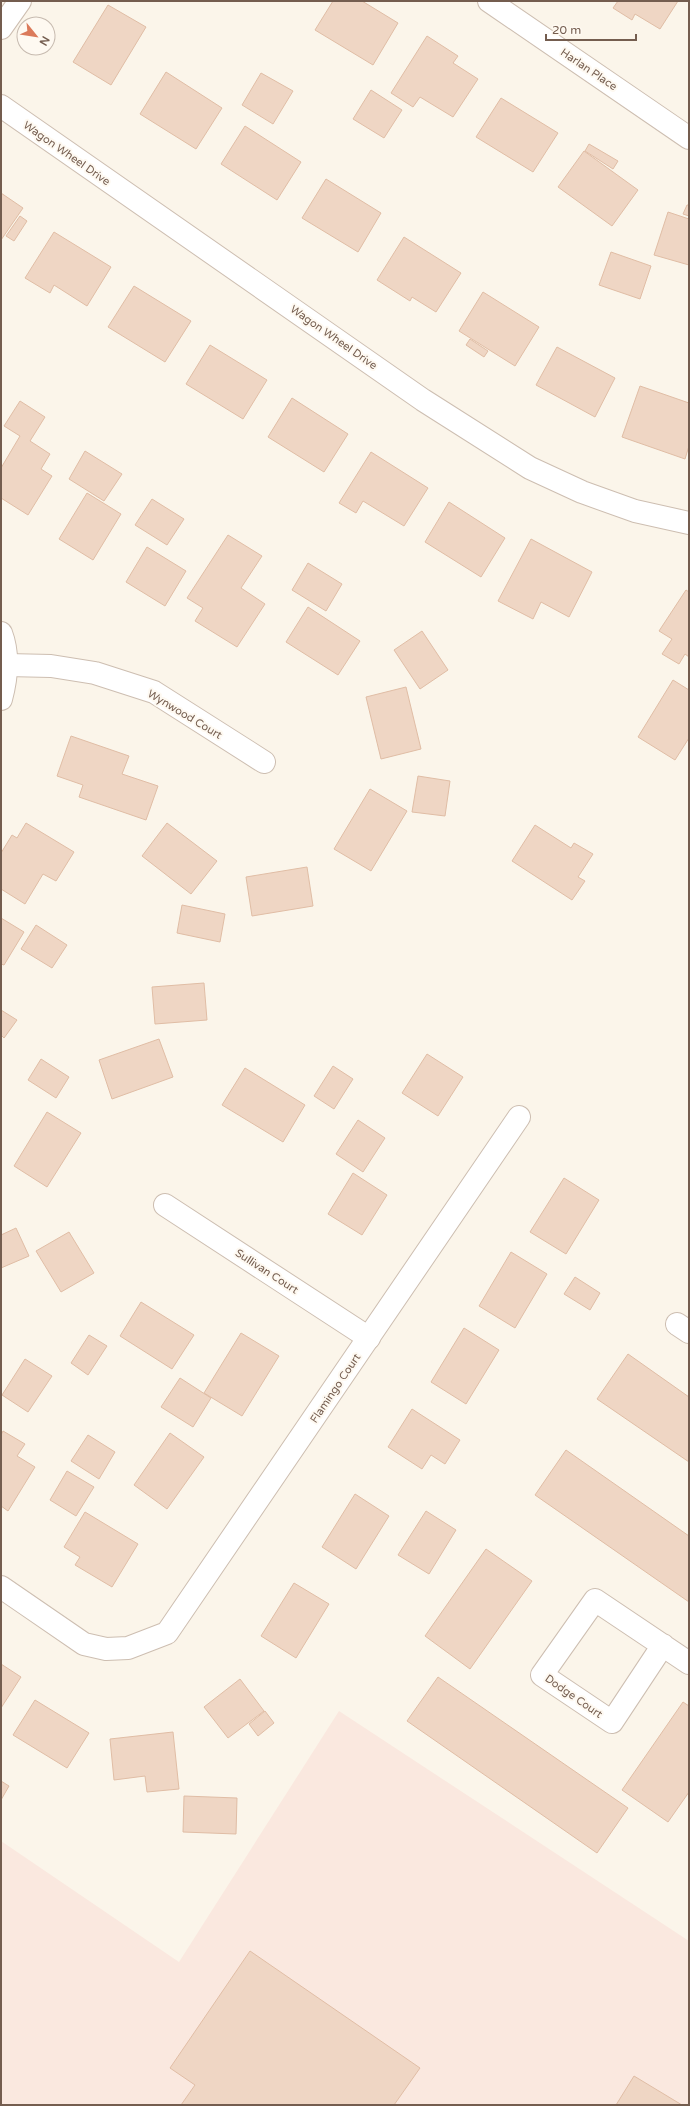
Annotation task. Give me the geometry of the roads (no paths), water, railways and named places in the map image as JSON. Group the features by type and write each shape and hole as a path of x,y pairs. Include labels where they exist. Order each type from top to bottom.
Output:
{"street":[{"path":"1,28 20,1"},
{"name":"Harlan Place","path":"489,1 689,138"},
{"name":"Wagon Wheel Drive","path":"1,106 423,400 530,468 582,492 635,511 689,523"},
{"path":"1,632 4,641 7,665 1,699"},
{"name":"Wynwood Court","path":"7,665 51,666 95,673 154,692 264,762"},
{"name":"Flamingo Court","path":"1,1587 84,1644 106,1649 128,1648 167,1633 519,1117"},
{"name":"Sullivan Court","path":"165,1205 368,1338"},
{"name":"Dodge Court","path":"663,1645 612,1722 542,1675 596,1600 663,1645 689,1663"}]}
